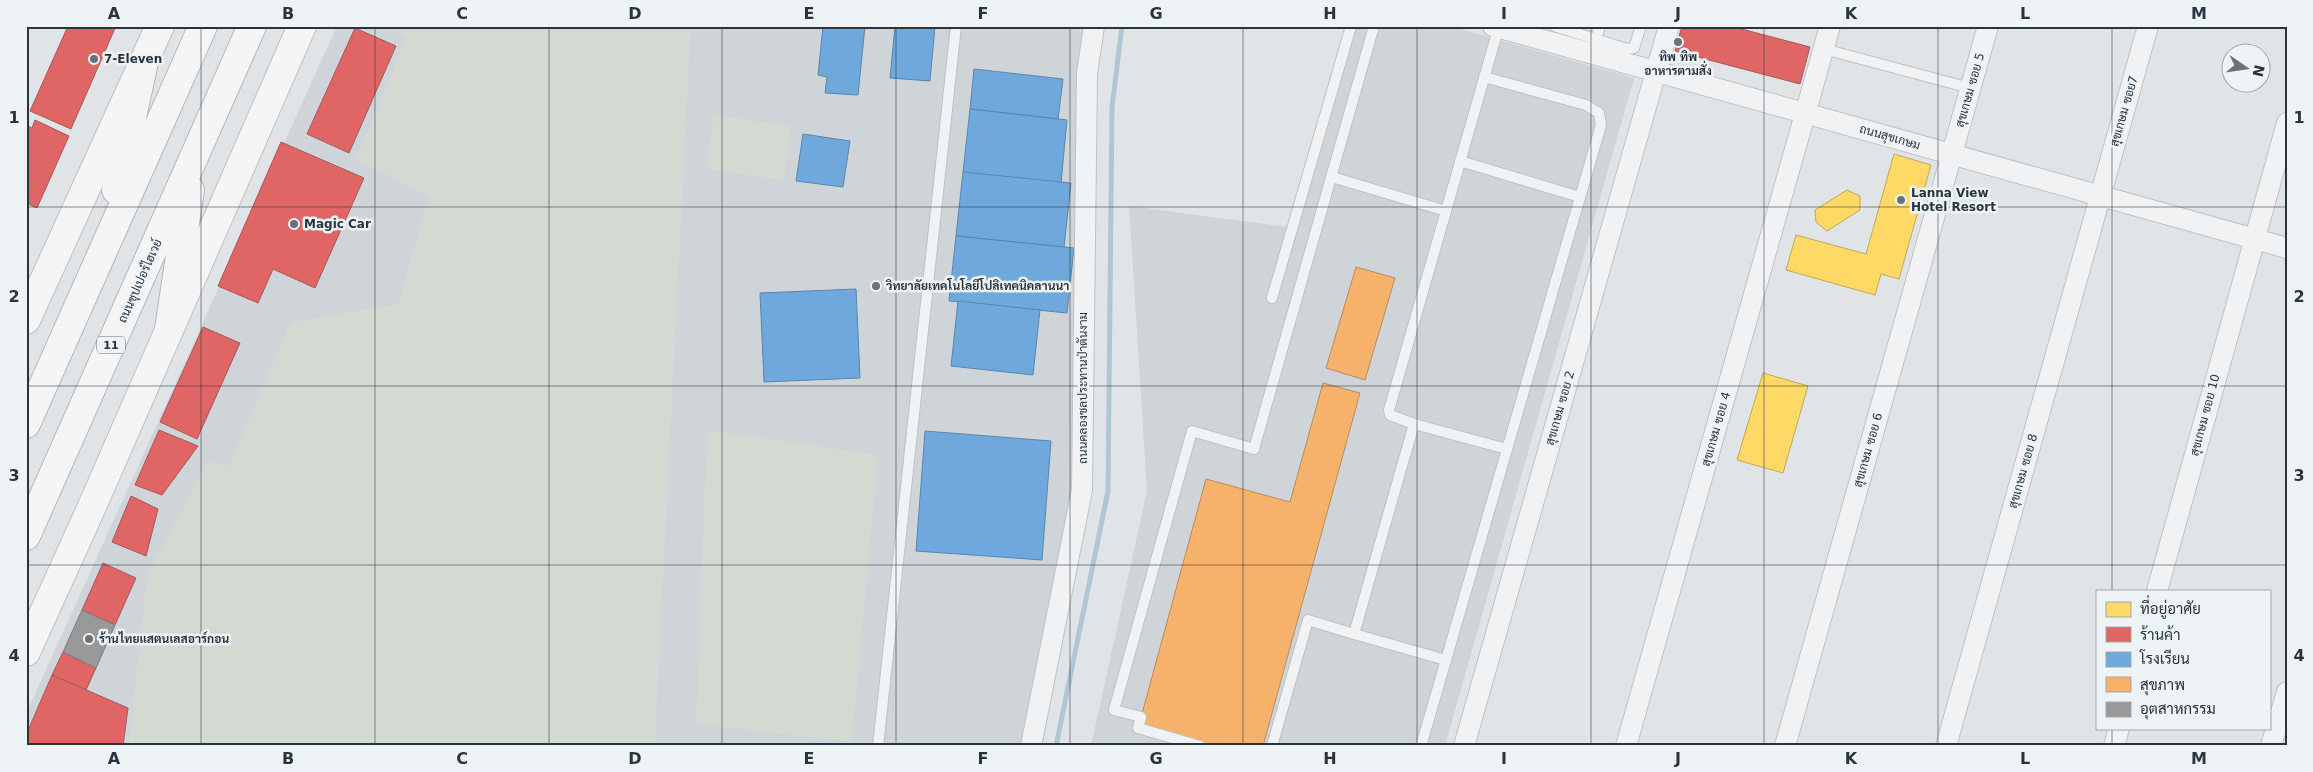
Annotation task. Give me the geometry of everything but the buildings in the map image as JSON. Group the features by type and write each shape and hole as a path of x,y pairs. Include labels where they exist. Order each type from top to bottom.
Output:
{"main road":[{"path":"26,320 160,26"},
{"path":"26,424 203,26"},
{"name":"ถนนซุปเปอร์ไฮเวย์","path":"26,536 252,26"},
{"path":"26,652 90,511 302,26"},
{"path":"104,245 144,62"},
{"path":"169,329 196,154"}],"street":[{"name":"ถนนคลองชลประทานป่าตันงาม","path":"1031,746 1082,490 1086,74 1094,26"},
{"name":"สุขเกษม ซอย 2","path":"1464,746 1669,26"},
{"name":"สุขเกษม ซอย 4","path":"1626,746 1830,26"},
{"name":"สุขเกษม ซอย 5","path":"1951,154 1970,88 1971,55 1988,26"},
{"name":"สุขเกษม ซอย7","path":"2100,196 2148,26"},
{"name":"ถนนสุขเกษม","path":"1497,27 2287,248"},
{"name":"สุขเกษม ซอย 10","path":"2157,590 2253,239 2287,123"},
{"name":"สุขเกษม ซอย 6","path":"1785,746 1951,154"},
{"name":"สุขเกษม ซอย 8","path":"1946,746 2100,196"},
{"path":"2271,746 2287,692"},
{"path":"2114,746 2118,730"}],"lane":[{"path":"878,746 956,26"},
{"path":"1272,298 1351,26"},
{"path":"1200,746 1138,728 1141,718 1114,710 1192,432 1254,449 1374,26"},
{"path":"1554,26 1622,48 1634,48 1641,26"},
{"path":"1596,40 1600,26"},
{"path":"1497,27 1389,410 1390,415 1395,418 1508,449"},
{"path":"1824,48 1970,88"},
{"path":"1421,746 1601,125 1600,113 1586,105 1484,76"},
{"path":"1460,161 1580,197"},
{"path":"1332,177 1446,210"},
{"path":"1354,634 1414,424"},
{"path":"1272,746 1308,620 1446,660"}],"shaded area":[{"path":"337,26 384,26 407,37 357,159 430,196 399,304 291,323 230,466 148,574 129,746 26,746 26,714"},
{"path":"384,26 690,26 654,746 129,746 148,574 208,462 230,466 291,323 399,304 430,196 357,159 407,37"},
{"name":"วิทยาลัยเทคโนโลยีโปลิเทคนิคลานนา","path":"690,26 1083,26 1078,70 1074,503 1020,746 654,746"},
{"path":"1345,26 1449,26 1634,78 1445,746 1091,746 1147,491 1129,206 1287,227"},
{"path":"714,115 791,126 784,180 707,169"},
{"path":"707,430 878,455 852,742 696,724"}],"waterway":[{"path":"1056,746 1108,491 1112,107 1122,26"}],"place":[{"name":"ทิพ ทิพ อาหารตามสั่ง","path":"1678,42"},
{"name":"7-Eleven","path":"94,59"},
{"name":"Lanna View Hotel Resort","path":"1901,200"},
{"name":"Magic Car","path":"294,224"},
{"name":"วิทยาลัยเทคโนโลยีโปลิเทคนิคลานนา","path":"876,286"},
{"name":"ร้านไทยแสตนเลสอาร์กอน","path":"89,639"}]}
